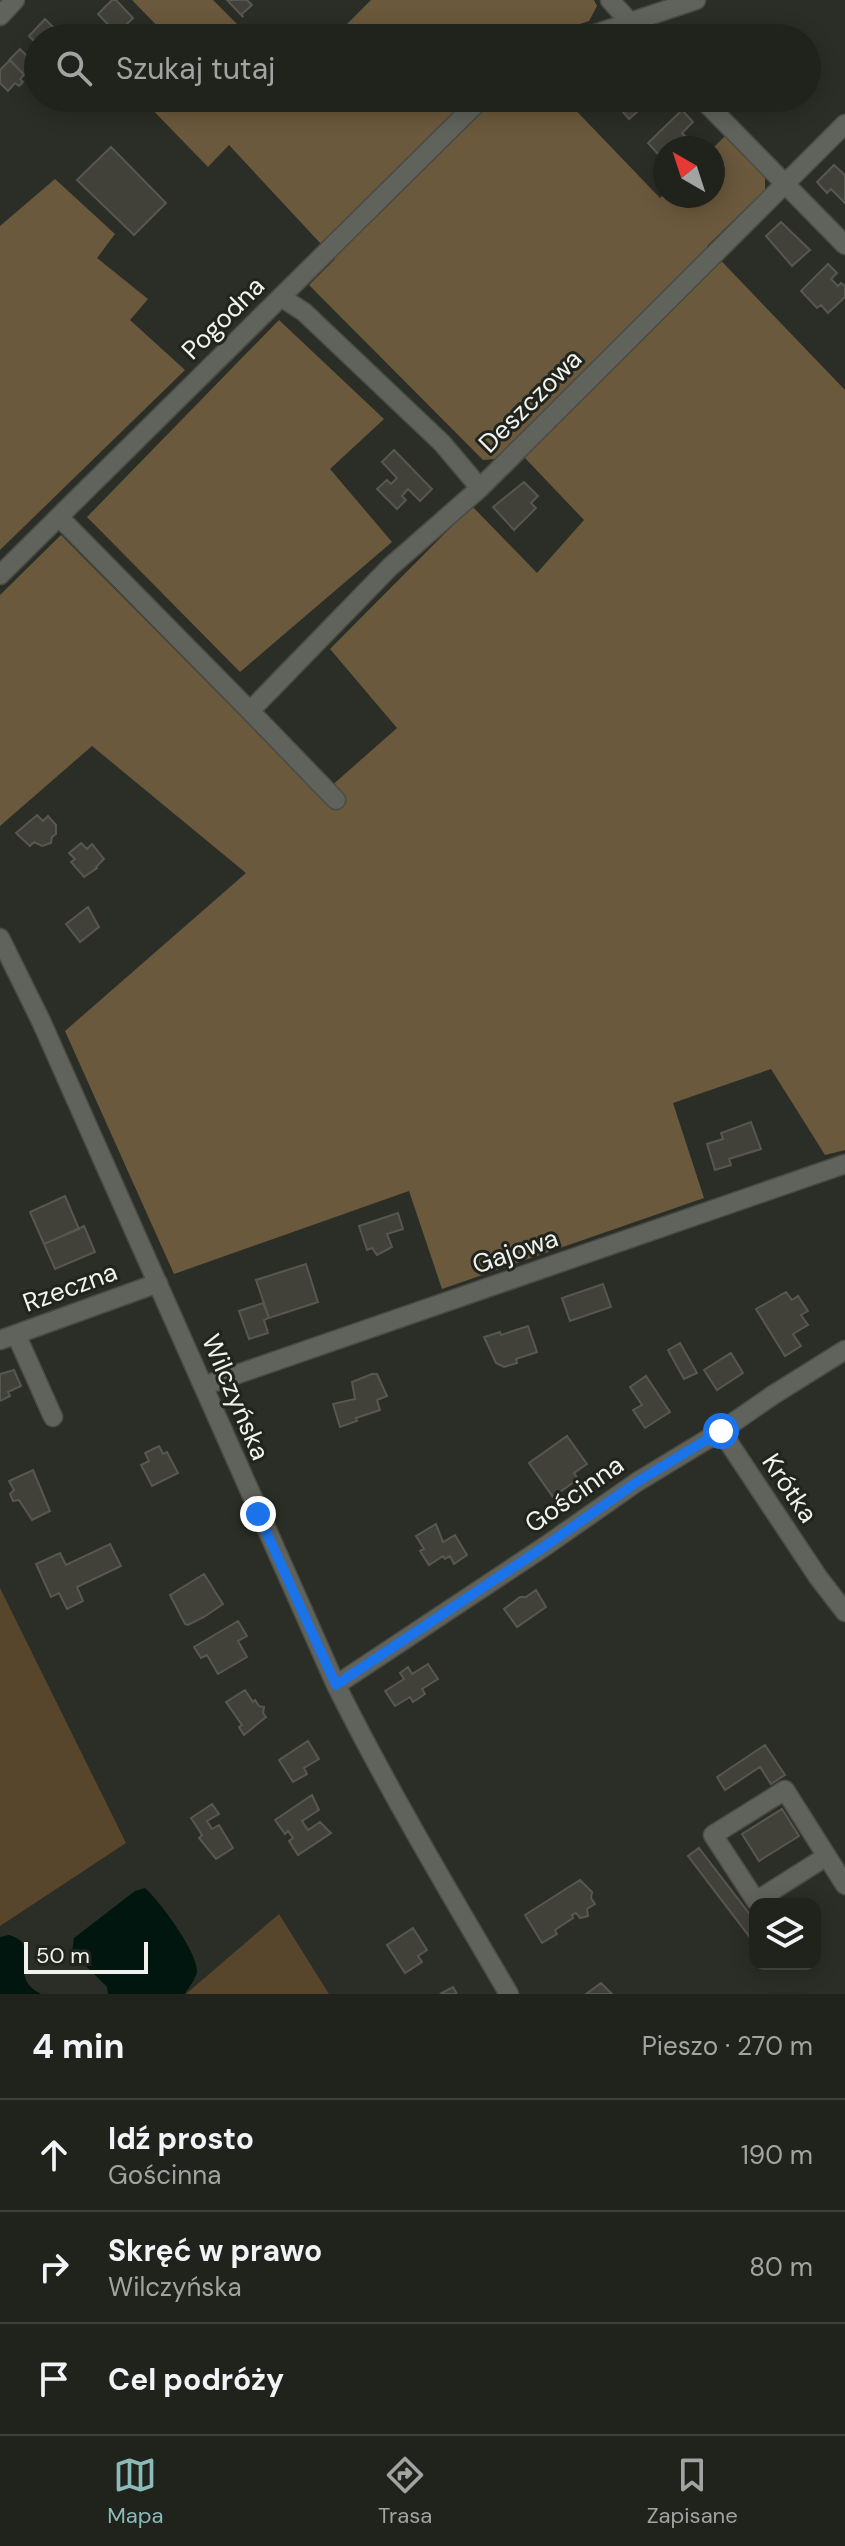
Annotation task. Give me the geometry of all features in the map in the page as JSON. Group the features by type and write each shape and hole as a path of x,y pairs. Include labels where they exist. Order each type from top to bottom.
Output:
{"street":[{"path":"0,16 15,0"},
{"path":"610,0 628,22"},
{"path":"622,24 696,0"},
{"name":"Pogodna","path":"0,575 468,112"},
{"path":"715,112 845,245"},
{"name":"Deszczowa","path":"250,711 390,567 480,488 845,124"},
{"path":"281,297 304,312 442,443 480,488"},
{"path":"59,517 336,800"},
{"name":"Wilczyńska","path":"0,938 41,1021 336,1685 371,1756 509,1994"},
{"name":"Gajowa","path":"203,1386 845,1164"},
{"name":"Rzeczna","path":"8,1337 158,1283"},
{"path":"8,1337 53,1417"},
{"name":"Gościnna","path":"336,1685 637,1482 845,1350"},
{"name":"Krótka","path":"721,1431 818,1577 845,1612"},
{"path":"827,1856 756,1901 713,1835 785,1790 827,1856 845,1885"}],"shaded area":[{"path":"132,0 213,0 237,24 155,24"},
{"path":"371,0 594,0 597,6 589,21 580,24 347,24"},
{"path":"155,112 577,112 653,191 653,208 725,208 726,135 765,175 765,190 707,246 845,390 845,1150 825,1155 771,1069 673,1103 704,1198 442,1289 409,1191 174,1274 65,1031 246,873 92,746 0,826 0,595 61,535 320,796 397,728 330,649 472,506 537,573 584,520 524,457 483,460 309,285 335,259 229,145 208,167"},
{"path":"55,179 115,234 97,258 148,299 130,320 185,370 0,550 0,226"},
{"path":"279,320 384,419 330,469 392,542 240,672 87,517"},
{"path":"0,1588 126,1843 0,1926"},
{"path":"145,1888 177,1928 192,1953 197,1972 185,1994 108,1994 107,1987 72,1952 74,1938 135,1891"},
{"path":"279,1914 329,1994 186,1994"},
{"path":"9,1935 24,1945 26,1979 41,1994 0,1994 0,1937"}],"building":[{"path":"112,0 116,0 133,18 127,24 108,24 98,14"},
{"path":"227,0 247,0 252,5 242,14 243,17"},
{"path":"20,49 24,53 24,74 9,60"},
{"path":"10,60 24,75 19,86 15,83 8,91 0,83 0,70"},
{"path":"623,112 637,112 629,119"},
{"path":"680,112 693,122 682,133 685,136 655,136"},
{"path":"111,147 166,203 134,235 77,180"},
{"path":"834,165 845,175 845,203 831,189 827,193 817,182"},
{"path":"781,222 810,250 792,266 766,236"},
{"path":"828,264 837,273 831,279 838,286 841,283 845,286 845,297 828,313 821,305 817,308 801,291"},
{"path":"394,450 432,489 420,501 408,489 402,496 406,500 397,509 377,489 387,480 391,484 397,478 382,462"},
{"path":"524,482 538,496 531,503 536,508 514,530 493,507"},
{"path":"37,815 43,821 48,816 56,825 56,834 51,843 42,846 34,842 30,846 16,833"},
{"path":"81,843 87,849 92,844 104,859 84,877 71,862 75,859 69,853"},
{"path":"88,907 99,927 80,942 66,924"},
{"path":"751,1122 761,1149 729,1159 731,1165 715,1170 707,1144 723,1139 721,1133"},
{"path":"65,1196 79,1229 44,1244 30,1212"},
{"path":"398,1213 403,1229 387,1234 392,1247 377,1255 372,1248 367,1250 359,1226"},
{"path":"84,1226 95,1252 55,1269 44,1244"},
{"path":"306,1264 318,1302 269,1318 256,1280"},
{"path":"603,1284 611,1307 570,1321 562,1298"},
{"path":"786,1292 792,1300 798,1296 808,1311 801,1315 808,1325 793,1334 801,1346 785,1356 756,1309"},
{"path":"263,1303 269,1318 264,1320 268,1333 249,1339 239,1311"},
{"path":"528,1326 537,1352 504,1367 496,1363 484,1337"},
{"path":"680,1343 697,1373 684,1379 668,1350"},
{"path":"731,1353 743,1373 717,1390 704,1370"},
{"path":"14,1370 21,1386 8,1392 10,1396 0,1401 0,1374"},
{"path":"377,1374 387,1396 377,1400 380,1410 340,1427 333,1404 355,1399 352,1382"},
{"path":"646,1376 670,1412 645,1428 633,1410 642,1405 630,1387"},
{"path":"567,1436 587,1464 574,1473 578,1479 553,1497 529,1463"},
{"path":"159,1446 163,1454 167,1452 178,1473 152,1486 141,1465 149,1461 145,1453"},
{"path":"33,1470 50,1511 32,1520 19,1500 13,1501 10,1494 14,1490 9,1481"},
{"path":"436,1524 443,1542 455,1535 467,1555 454,1564 450,1556 445,1559 443,1556 429,1565 420,1551 424,1549 416,1536"},
{"path":"110,1544 121,1566 77,1587 83,1601 67,1609 59,1593 51,1597 36,1564 60,1553 66,1565"},
{"path":"204,1574 223,1604 204,1617 185,1624 170,1595"},
{"path":"536,1590 546,1607 517,1627 504,1609"},
{"path":"238,1621 247,1636 238,1641 247,1657 218,1674 207,1655 201,1658 194,1647"},
{"path":"428,1664 438,1679 422,1689 425,1694 413,1702 410,1697 395,1706 385,1691 404,1679 400,1673 408,1667 412,1674"},
{"path":"245,1690 253,1702 255,1700 264,1707 266,1717 244,1735 239,1727 242,1725 226,1702"},
{"path":"308,1741 319,1759 304,1768 307,1774 293,1782 279,1760"},
{"path":"765,1745 785,1775 771,1784 760,1767 725,1790 717,1777"},
{"path":"312,1795 319,1810 302,1821 308,1830 320,1822 331,1833 298,1855 289,1841 293,1838 288,1831 285,1834 275,1820"},
{"path":"212,1804 219,1814 207,1821 212,1829 219,1825 233,1848 216,1859 199,1838 202,1835 191,1818"},
{"path":"782,1809 799,1836 759,1861 742,1834"},
{"path":"699,1848 749,1913 749,1936 688,1856"},
{"path":"580,1880 592,1892 591,1898 595,1904 587,1909 588,1916 580,1918 576,1913 572,1915 573,1918 555,1930 557,1934 542,1943 525,1915"},
{"path":"413,1928 427,1950 418,1956 422,1962 405,1973 387,1945"},
{"path":"601,1983 612,1994 586,1994"},
{"path":"453,1987 457,1994 440,1994"}],"route":[{"path":"258,1514 336,1685 637,1482 721,1431"}]}
